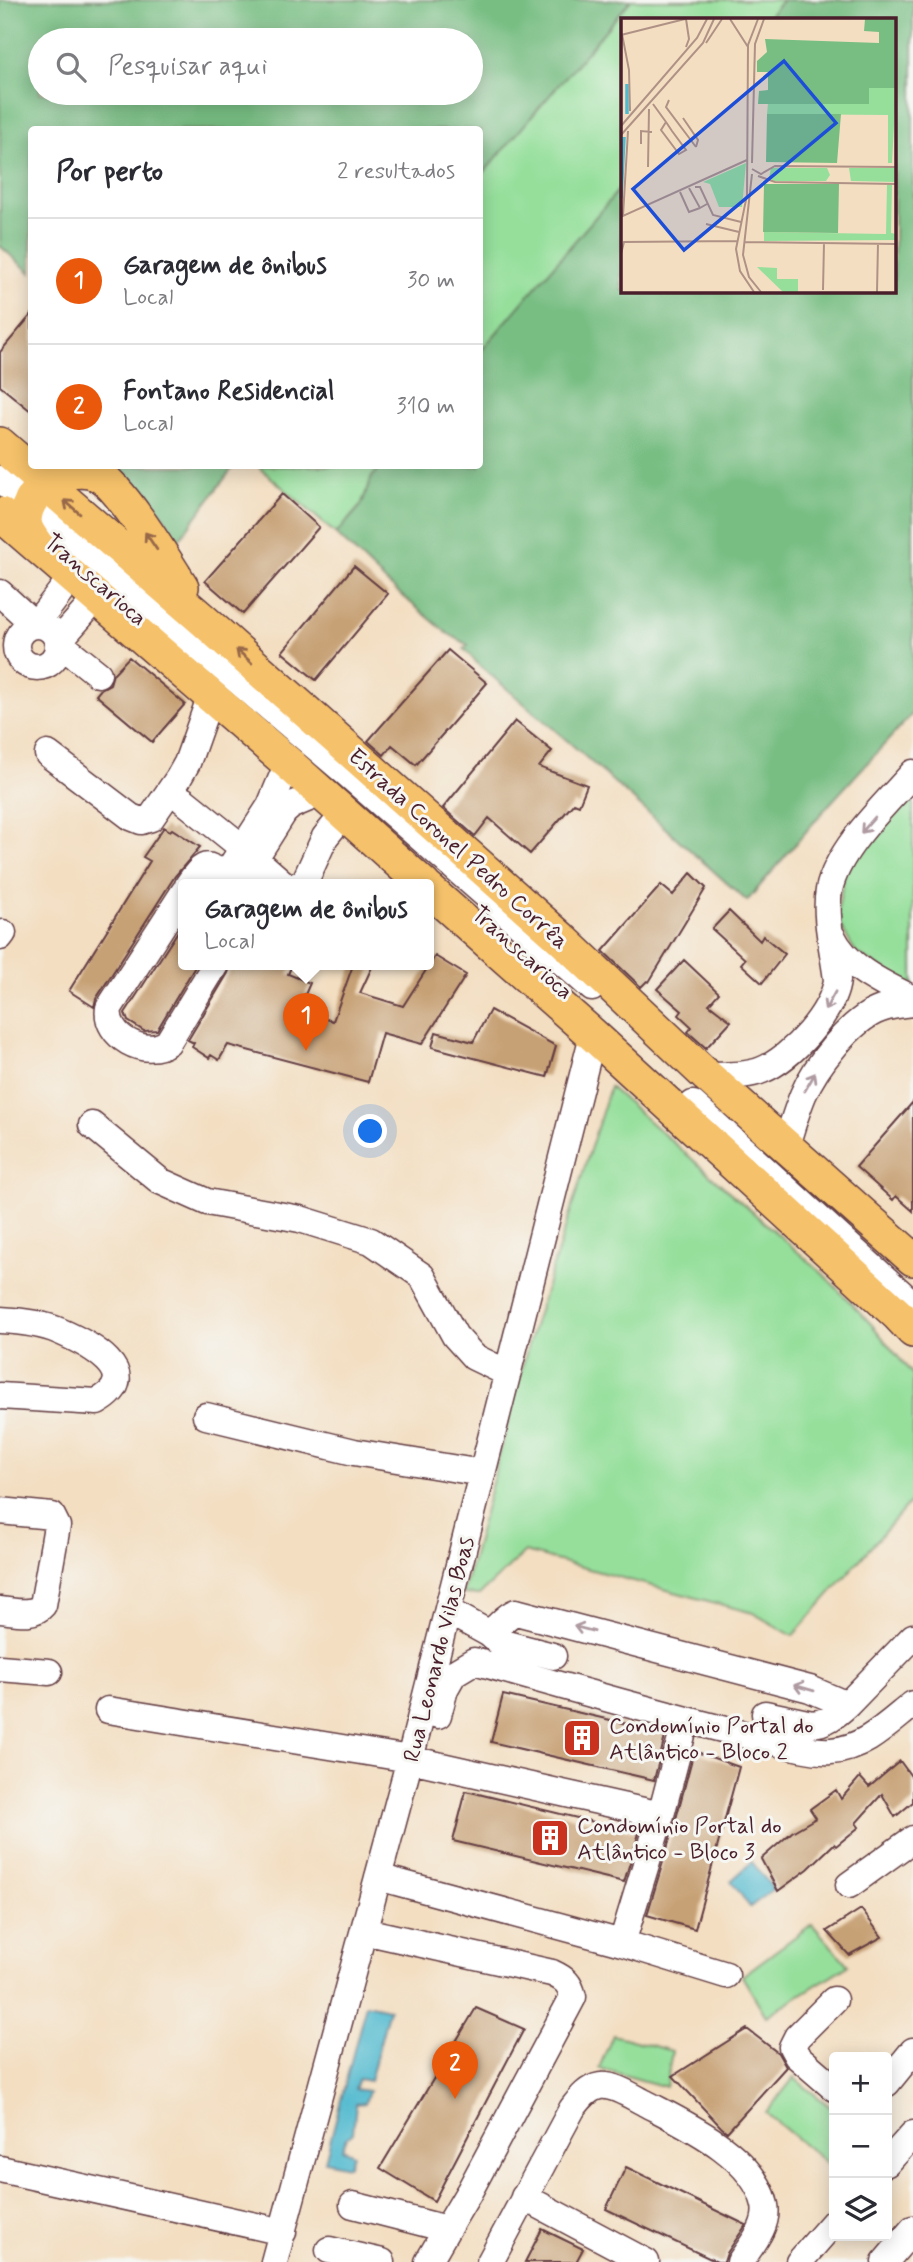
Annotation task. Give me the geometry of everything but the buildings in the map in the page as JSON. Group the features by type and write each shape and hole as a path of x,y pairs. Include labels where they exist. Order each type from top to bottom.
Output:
{"main road":[{"path":"0,444 26,527 39,548 288,763 417,879"},
{"name":"Estrada Coronel Pedro Corrêa","path":"20,503 62,475 72,472 96,474 109,482 202,619 562,939 708,1076 913,1259"},
{"path":"434,892 862,1281 913,1331"}],"street":[{"name":"Transcarioca","path":"0,479 20,503 593,1014 913,1304"},
{"name":"Transcarioca","path":"20,503 355,780 614,1007 913,1278"},
{"path":"72,577 35,625 20,634 16,643 21,659 28,665 37,667 53,659 58,642 96,599"},
{"path":"0,593 35,625 50,629 58,642 98,674"},
{"path":"48,754 131,817 141,821 151,818 187,763 210,698"},
{"path":"246,863 288,763"},
{"path":"708,1076 760,1071 776,1063 814,1025 830,1003 837,981 828,914 829,891 836,869 849,847 913,773"},
{"path":"183,800 246,863 274,879"},
{"path":"192,879 202,866 226,871 246,863 292,805 332,803 325,837 305,879"},
{"path":"178,901 109,1007 108,1016 112,1028 122,1038 138,1045 161,1048 168,1042 212,970"},
{"path":"831,935 838,948 864,972 913,1001"},
{"path":"786,1146 804,1093 816,1071 840,1040 880,1009 913,1001"},
{"name":"Rua Leonardo Vilas Boas","path":"275,2262 364,1931 385,1879 418,1761 447,1611 593,1035"},
{"path":"92,1125 160,1181 207,1202 300,1219 371,1241 422,1276 455,1336 474,1357 507,1373"},
{"path":"0,1320 25,1322 58,1331 109,1360 116,1369 114,1388 97,1402 0,1396"},
{"path":"206,1416 354,1452 482,1473"},
{"path":"0,1511 52,1516 57,1526 43,1605 34,1613 0,1609"},
{"path":"447,1611 499,1642 553,1656"},
{"path":"488,1633 509,1614 516,1612 810,1689 847,1705"},
{"path":"765,1714 812,1724 835,1717 913,1637"},
{"path":"418,1761 445,1689 454,1673 474,1661 686,1720 830,1752 856,1745 913,1703"},
{"path":"0,1668 49,1672"},
{"path":"108,1710 418,1761 662,1815"},
{"path":"622,1943 662,1815 686,1720"},
{"path":"849,1885 913,1839"},
{"path":"385,1879 622,1943 726,1975"},
{"path":"364,1931 552,1973 566,1980 573,1997 470,2192 428,2262"},
{"path":"829,2084 797,2056 792,2047 797,2037 834,2000"},
{"path":"892,2077 913,2051"},
{"path":"490,2262 572,2109 587,2091 601,2085 621,2091 698,2130 742,2164 758,2188 765,2206 762,2229 740,2262"},
{"path":"0,2169 283,2232"},
{"path":"524,2197 646,2262"},
{"path":"353,2205 447,2229"},
{"path":"799,2262 829,2228"},
{"path":"885,2262 913,2229"},
{"path":"329,2250 382,2262"}],"green space":[{"path":"0,0 631,0 483,173 483,126 28,126 28,270 0,246"},
{"path":"631,0 783,0 767,18 621,18 621,187 483,348 483,173"},
{"path":"783,0 913,0 913,713 826,808 747,901 478,664 464,649 468,645 447,633 387,583 336,534 361,506 372,477 379,469 483,469 483,348 621,187 621,292 895,292 895,18 767,18"},
{"path":"118,469 232,469 178,541 165,519 133,482"},
{"path":"261,469 379,469 372,477 361,505 336,534"},
{"path":"913,792 913,986 856,953 840,925 838,909 845,871"},
{"path":"610,1087 823,1274 872,1325 913,1375 913,1499 793,1636 753,1613 525,1552 479,1595 463,1594 529,1342"},
{"path":"812,1924 848,1965 766,2016 742,1976"},
{"path":"613,2035 672,2051 666,2087 599,2068"},
{"path":"794,2078 829,2106 829,2165 766,2113"}],"water":[{"path":"752,1862 773,1889 750,1907 731,1881"},
{"path":"366,2004 389,2009 370,2081 359,2079 355,2089 369,2091 365,2103 356,2104 353,2132 347,2137 342,2149 353,2154 348,2166 325,2161"}],"place":[{"name":"Garagem de ônibus","path":"306,1051"},
{"name":"Condomínio Portal do Atlântico - Bloco 2","path":"582,1738"},
{"name":"Condomínio Portal do Atlântico - Bloco 3","path":"550,1838"},
{"name":"Fontano Residencial","path":"455,2099"}]}
